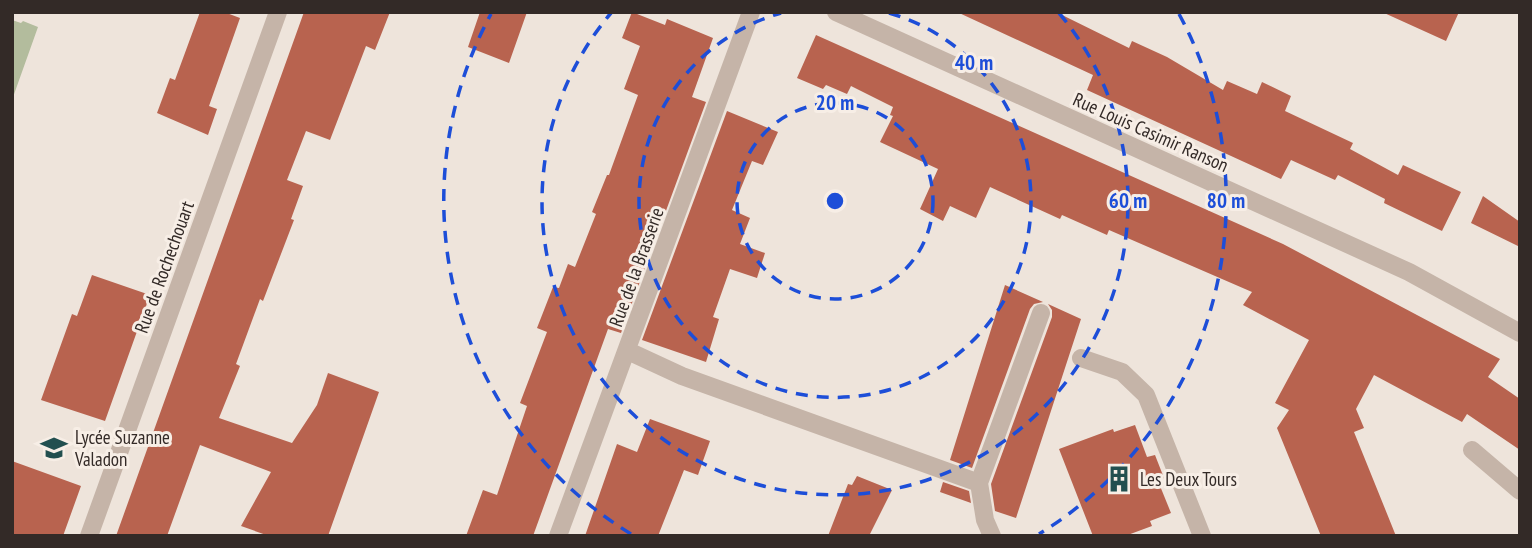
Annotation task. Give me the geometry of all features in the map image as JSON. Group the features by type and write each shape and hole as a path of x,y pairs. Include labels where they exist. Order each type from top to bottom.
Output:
{"street":[{"name":"Rue de Rochechouart","path":"89,536 278,12"},
{"name":"Rue de la Brasserie","path":"558,536 751,12"},
{"name":"Rue Louis Casimir Ranson","path":"836,12 1409,272 1520,333"},
{"path":"992,536 985,520 979,483 1041,313"},
{"path":"628,351 682,376 979,483"},
{"path":"1081,358 1122,372 1146,395 1202,536"},
{"path":"1472,450 1520,491"}],"green space":[{"path":"12,20 38,27 12,100"}],"building":[{"path":"200,12 224,12 240,18 209,106 217,109 208,135 157,113 170,78 175,80"},
{"path":"304,12 390,12 375,50 366,46 330,140 306,131 287,180 303,186 291,219 294,220 263,301 260,299 236,364 240,366 219,418 292,443 317,405 328,373 379,392 328,536 269,536 241,526 271,472 200,445 167,536 116,536"},
{"path":"480,12 527,12 509,63 468,47"},
{"path":"632,12 665,25 667,19 713,38 692,97 706,102 621,333 608,329 533,536 466,536 483,490 497,495 527,406 520,403 547,332 537,328 553,287 559,288 568,264 575,267 596,214 592,212 609,175 638,95 624,89 640,46 622,38"},
{"path":"957,12 1056,12 1129,48 1132,41 1167,57 1223,90 1227,81 1257,94 1262,82 1291,96 1285,111 1353,143 1350,149 1398,175 1403,165 1461,192 1442,231 1384,203 1385,199 1338,175 1335,180 1291,160 1281,179 1087,90 1093,75"},
{"path":"1382,12 1459,12 1446,41"},
{"path":"816,35 1283,244 1500,359 1488,377 1520,399 1520,450 1467,414 1462,422 1374,375 1356,409 1364,428 1354,432 1396,536 1321,536 1277,428 1289,410 1275,403 1309,340 1243,305 1252,292 1109,230 1107,235 1062,215 1060,219 990,187 976,218 950,206 943,221 920,209 938,169 880,142 893,116 890,115 893,107 851,86 847,94 826,85 823,89 797,78"},
{"path":"727,111 778,132 763,165 752,161 732,210 750,218 740,244 765,253 757,278 730,269 713,317 719,319 706,362 642,340"},
{"path":"1483,196 1520,222 1520,247 1471,223"},
{"path":"92,275 150,295 105,421 41,400 72,314 77,316"},
{"path":"1005,285 1043,302 1034,304 1030,309 972,468 950,460"},
{"path":"1048,304 1081,319 1016,518 995,511 991,484 1052,317"},
{"path":"650,419 710,441 698,475 684,470 658,536 585,536 617,444 637,452"},
{"name":"Les Deux Tours","path":"1135,425 1147,457 1155,455 1164,478 1158,481 1171,513 1150,521 1152,526 1125,536 1093,536 1059,449 1113,429 1114,432"},
{"path":"12,461 81,486 63,536 12,536"},
{"path":"857,476 892,490 869,536 828,536 848,484 852,485"},
{"path":"943,482 969,491 971,503 940,492"}],"place":[{"name":"Lycée Suzanne Valadon","path":"54,448"},
{"name":"Les Deux Tours","path":"1119,479"}]}
